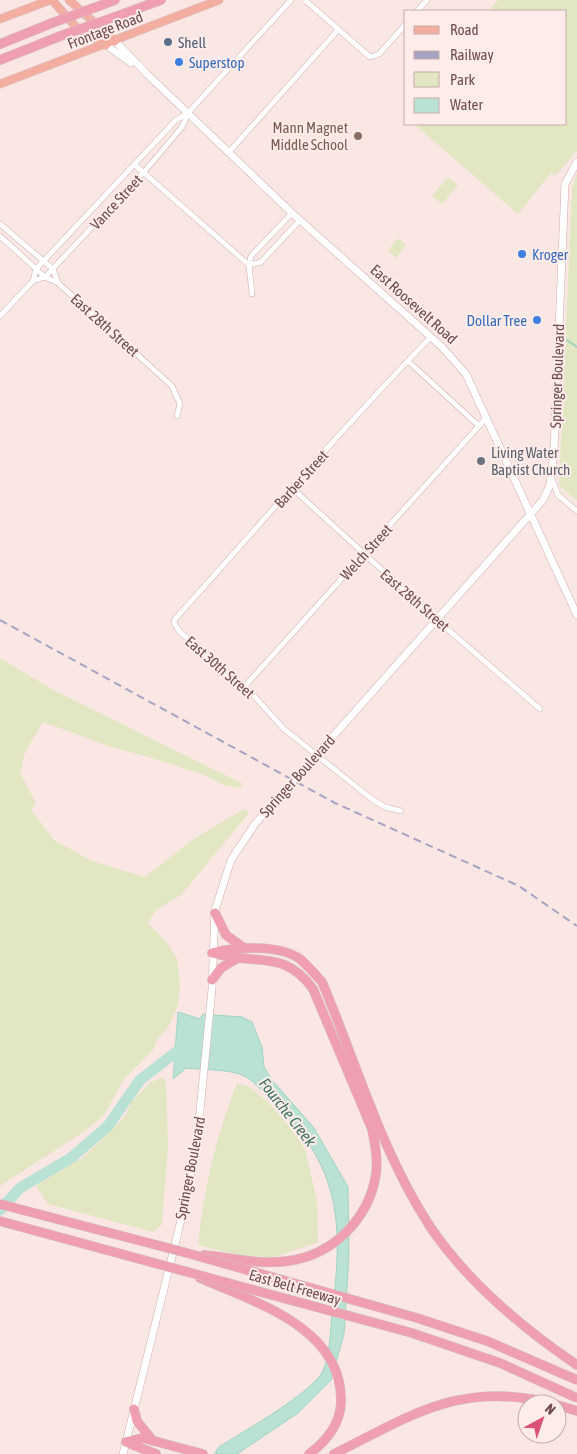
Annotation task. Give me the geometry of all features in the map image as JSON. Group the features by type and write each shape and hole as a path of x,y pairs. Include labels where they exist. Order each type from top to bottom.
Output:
{"highway":[{"path":"0,44 115,0"},
{"path":"0,60 160,0"},
{"path":"214,913 226,935 244,948"},
{"path":"212,953 232,948 274,950 298,958 322,982 390,1150 429,1224 453,1258 482,1289 528,1330 577,1365"},
{"path":"187,1253 286,1262 310,1256 327,1248 347,1232 371,1196 376,1173 377,1154 372,1129 313,988 304,976 291,966 261,958 237,959 212,953"},
{"path":"212,984 220,968 237,959"},
{"name":"East Belt Freeway","path":"0,1204 187,1253 452,1329 515,1352 577,1380"},
{"name":"East Belt Freeway","path":"0,1221 450,1345 500,1363 577,1398"},
{"path":"181,1270 264,1304 298,1326 320,1345 334,1366 341,1388 341,1410 332,1429 321,1445 309,1454"},
{"path":"334,1454 416,1412 446,1402 468,1397 517,1398"},
{"path":"134,1409 137,1421 153,1441"},
{"path":"126,1442 143,1438 203,1454"},
{"path":"126,1442 154,1454"}],"main road":[{"path":"0,19 51,0"},
{"name":"East Roosevelt Road","path":"51,0 77,28 106,45 148,75"},
{"name":"East Roosevelt Road","path":"69,0 115,41 292,213 431,337 466,374 577,615"},
{"name":"Frontage Road","path":"0,84 106,45 219,0"},
{"name":"Springer Boulevard","path":"123,1454 191,1177 203,1105 212,984 214,913 224,876 235,852 255,824 531,514 547,493 554,451 565,184 577,162"}],"street":[{"name":"Vance Street","path":"33,281 36,269 43,261 176,120 188,113 290,0"},
{"path":"305,0 366,55 372,57 379,54 404,26"},
{"path":"418,10 427,0"},
{"path":"230,152 336,29"},
{"name":"Vance Street","path":"0,316 33,281 45,277 53,270 144,172 182,127 188,113"},
{"path":"135,165 249,265"},
{"path":"252,294 249,265 251,256 292,213"},
{"path":"249,265 261,262 300,220"},
{"name":"East 28th Street","path":"0,224 53,270 58,283"},
{"name":"East 28th Street","path":"0,236 45,277 58,283 172,386 180,404 177,416"},
{"name":"Barber Street","path":"174,623 292,488 431,337"},
{"path":"408,360 478,426"},
{"name":"Welch Street","path":"245,686 487,417"},
{"path":"551,476 558,495 577,511"},
{"name":"East 28th Street","path":"292,488 437,620 540,710"},
{"name":"East 30th Street","path":"174,623 179,631 238,683 245,686 284,729 317,754 358,790 382,805 401,811"}],"green space":[{"path":"498,0 577,0 577,151 555,176 551,173 518,214 415,125 567,125 567,10 489,10"},
{"path":"577,172 577,501 559,485 572,190"},
{"path":"448,177 458,185 442,204 432,196"},
{"path":"398,238 406,245 396,258 388,251"},
{"path":"0,658 53,690 243,784 240,788 224,785 204,775 114,748 43,722 25,752 20,773 36,803 31,810 54,840 92,861 145,877 195,838 244,809 249,813 181,895 156,910 148,923 168,944 177,959 180,985 178,1005 168,1028 157,1039 154,1049 124,1079 104,1115 86,1130 0,1186"},
{"path":"164,1077 166,1084 168,1146 162,1224 153,1232 48,1204 36,1186 86,1155 125,1116 131,1102 151,1082"},
{"path":"237,1083 248,1086 269,1103 289,1126 305,1149 317,1201 318,1242 272,1258 234,1254 198,1245 212,1162"}],"water":[{"path":"178,1012 200,1019 203,1014 242,1017 252,1022 262,1047 264,1067 272,1080 314,1128 348,1187 349,1255 344,1334 331,1380 298,1413 237,1454 214,1454 219,1447 259,1423 305,1390 316,1380 326,1364 336,1275 336,1220 332,1195 324,1171 311,1148 294,1124 253,1082 236,1073 186,1068 173,1079"}],"waterway":[{"path":"567,340 577,347"},
{"name":"Fourche Creek","path":"0,1210 20,1188 71,1158 108,1126 140,1080 184,1046 187,1047"}],"railway":[{"path":"0,620 335,803 519,886 577,926"}],"place":[{"name":"Shell","path":"168,42"},
{"name":"Superstop","path":"179,62"},
{"name":"Mann Magnet Middle School","path":"358,136"},
{"name":"Kroger","path":"522,254"},
{"name":"Dollar Tree","path":"537,320"},
{"name":"Living Water Baptist Church","path":"481,461"}]}
